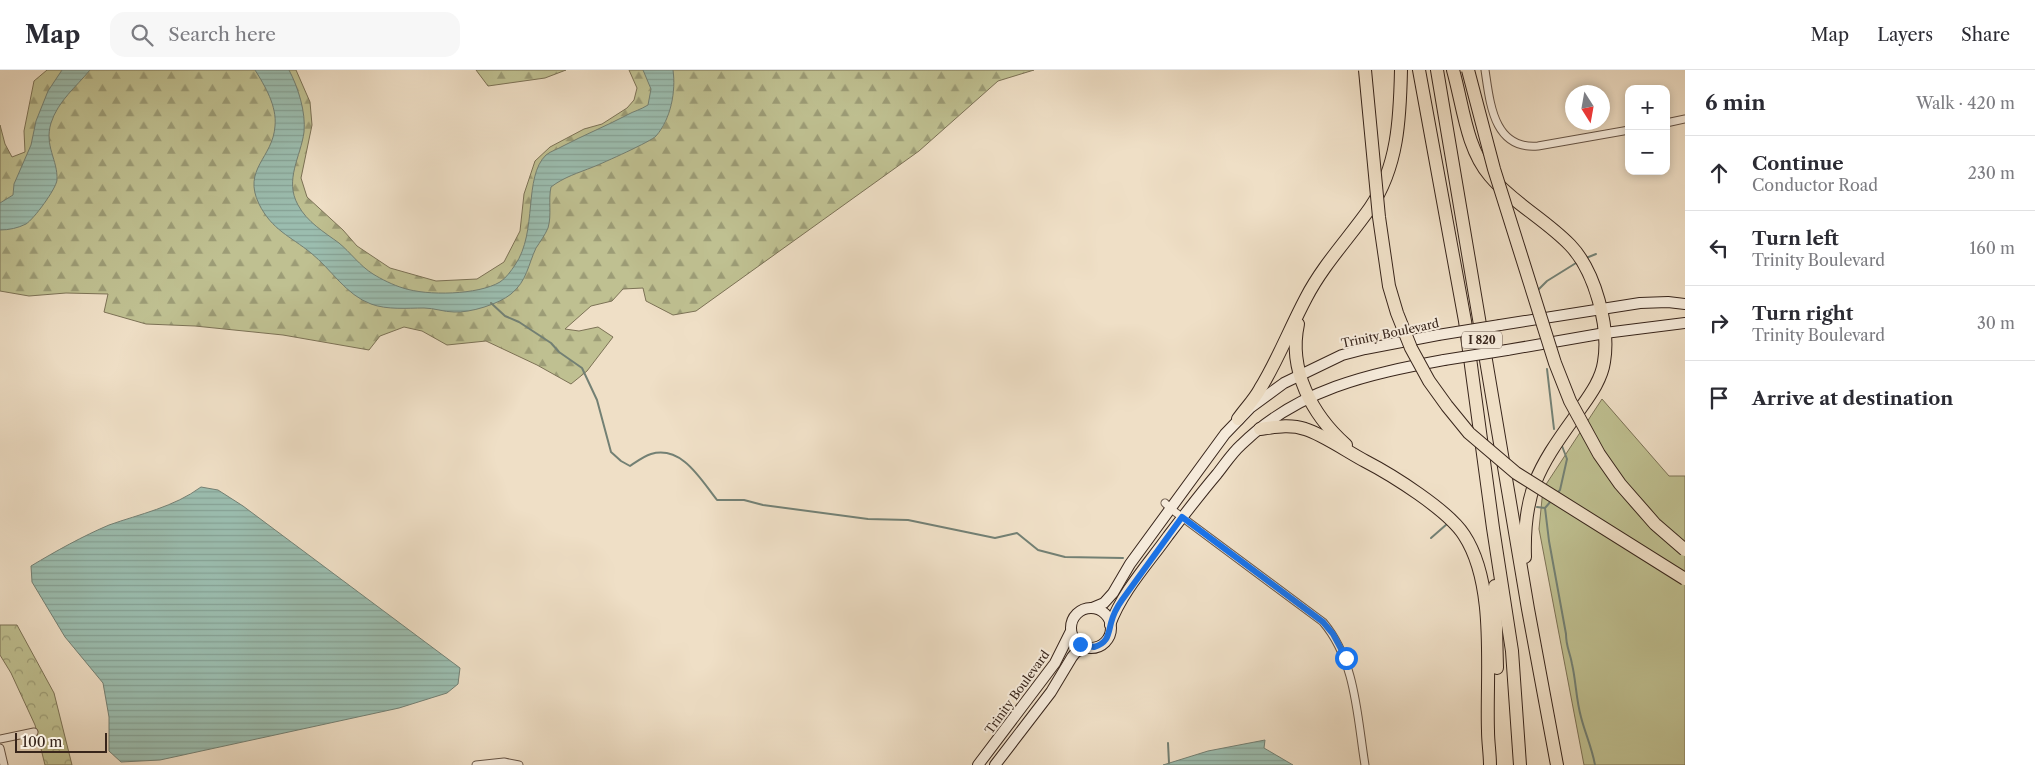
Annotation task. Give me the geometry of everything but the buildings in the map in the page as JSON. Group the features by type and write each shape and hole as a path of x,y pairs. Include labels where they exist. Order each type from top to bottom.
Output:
{"highway":[{"path":"1366,70 1379,217 1389,286 1411,348 1429,381 1469,433 1516,473 1685,579"},
{"path":"1238,419 1260,390 1306,297 1371,207 1387,176 1397,137 1401,70"},
{"name":"I 820","path":"1419,70 1465,321 1493,528 1512,650 1520,765"},
{"name":"I 820","path":"1437,70 1528,609 1557,765"},
{"path":"1453,70 1472,145 1481,163 1490,176 1512,197 1571,245 1582,260 1593,283 1605,333 1604,362 1593,390 1542,465 1530,494 1525,542 1528,609"},
{"path":"1468,70 1494,169 1552,354 1570,401 1599,454 1620,484 1655,524 1685,550"},
{"path":"1306,297 1296,330 1295,351 1299,375 1308,398 1337,437 1363,460"},
{"path":"1260,429 1282,426 1306,429 1380,469 1446,514 1464,534 1476,555 1486,609 1490,763"},
{"path":"1490,763 1495,715 1497,663 1493,528"}],"main road":[{"name":"Trinity Boulevard","path":"978,765 1055,663 1071,631 1072,622 1076,615 1083,610 1104,603 1113,593 1168,506 1238,419 1277,388 1299,375 1349,353 1438,335 1640,303 1668,302 1685,304"},
{"name":"Trinity Boulevard","path":"995,765 1051,692 1076,652 1087,647 1098,646 1105,641 1110,634 1110,625 1122,600 1182,517 1241,445 1274,417 1308,398 1344,382 1383,372 1605,333 1685,323"},
{"path":"1092,608 1104,613 1110,625"},
{"path":"1071,631 1077,642 1087,647"}],"street":[{"path":"1485,70 1490,103 1498,125 1506,136 1514,142 1531,147 1625,131"},
{"path":"1670,121 1685,119"},
{"path":"1168,506 1323,622 1333,634 1346,658 1350,674 1365,765"},
{"path":"0,739 34,732"},
{"path":"0,748 4,765"},
{"path":"476,765 504,762 518,765"}],"green space":[{"path":"47,70 296,70 310,102 312,125 301,178 307,197 343,230 357,246 390,268 436,281 477,279 504,262 520,231 524,194 535,161 550,147 584,129 602,124 627,108 634,100 637,88 629,70 1034,70 998,81 919,151 696,311 673,315 646,301 643,288 623,289 612,301 591,306 565,329 579,331 598,327 613,337 587,371 571,384 537,365 486,341 447,345 422,331 404,327 380,336 369,350 283,335 195,326 146,324 104,312 108,294 66,293 29,296 0,291 0,125 5,144 12,157 25,152 24,131 34,81"},
{"path":"476,70 566,70 545,78 488,86"},
{"path":"1602,399 1669,476 1685,476 1685,765 1584,765 1539,529 1543,489"},
{"path":"0,625 17,625 54,693 72,765 45,765 35,725 11,673 0,655"}],"shaded area":[{"path":"62,70 90,70 63,101 51,123 49,139 56,166 56,184 44,204 26,224 7,230 0,230 0,203 13,195 14,184 31,145 36,121 48,91"},
{"path":"255,70 289,70 298,92 303,108 304,132 293,177 293,186 294,196 306,217 376,276 391,284 413,291 438,293 479,290 500,282 510,272 522,252 529,221 532,191 539,165 550,152 648,105 651,89 643,70 673,70 674,87 669,113 656,136 616,157 566,178 551,187 548,228 536,248 521,284 506,298 492,304 468,311 454,312 428,308 384,307 362,300 346,288 311,253 282,232 264,213 255,192 254,182 256,172 273,137 275,119 270,96"},
{"path":"201,487 218,490 243,506 460,668 458,684 447,693 399,708 160,760 121,762 109,751 109,717 103,683 65,637 32,582 31,566 99,529 168,505"},
{"path":"1265,740 1264,748 1293,765 1163,765 1208,751"}],"waterway":[{"path":"1586,258 1596,254"},
{"path":"1538,290 1547,281 1576,263"},
{"path":"491,303 505,316 519,322 551,343 559,352 582,368 597,400 611,452 630,466 648,455 662,453 681,459 690,466 717,500 744,500 763,505 868,519 908,520 995,538 1017,533 1038,550 1065,557 1123,558"},
{"path":"1547,369 1554,429"},
{"path":"1557,493 1560,490 1567,459 1562,446"},
{"path":"1551,501 1545,508 1549,541 1579,710 1595,765"},
{"path":"1537,507 1545,508"},
{"path":"1431,538 1447,524"},
{"path":"1168,743 1169,763"}],"route":[{"path":"1080,644 1094,647 1102,644 1108,638 1114,613 1182,517 1323,622 1333,634 1346,658"}]}
